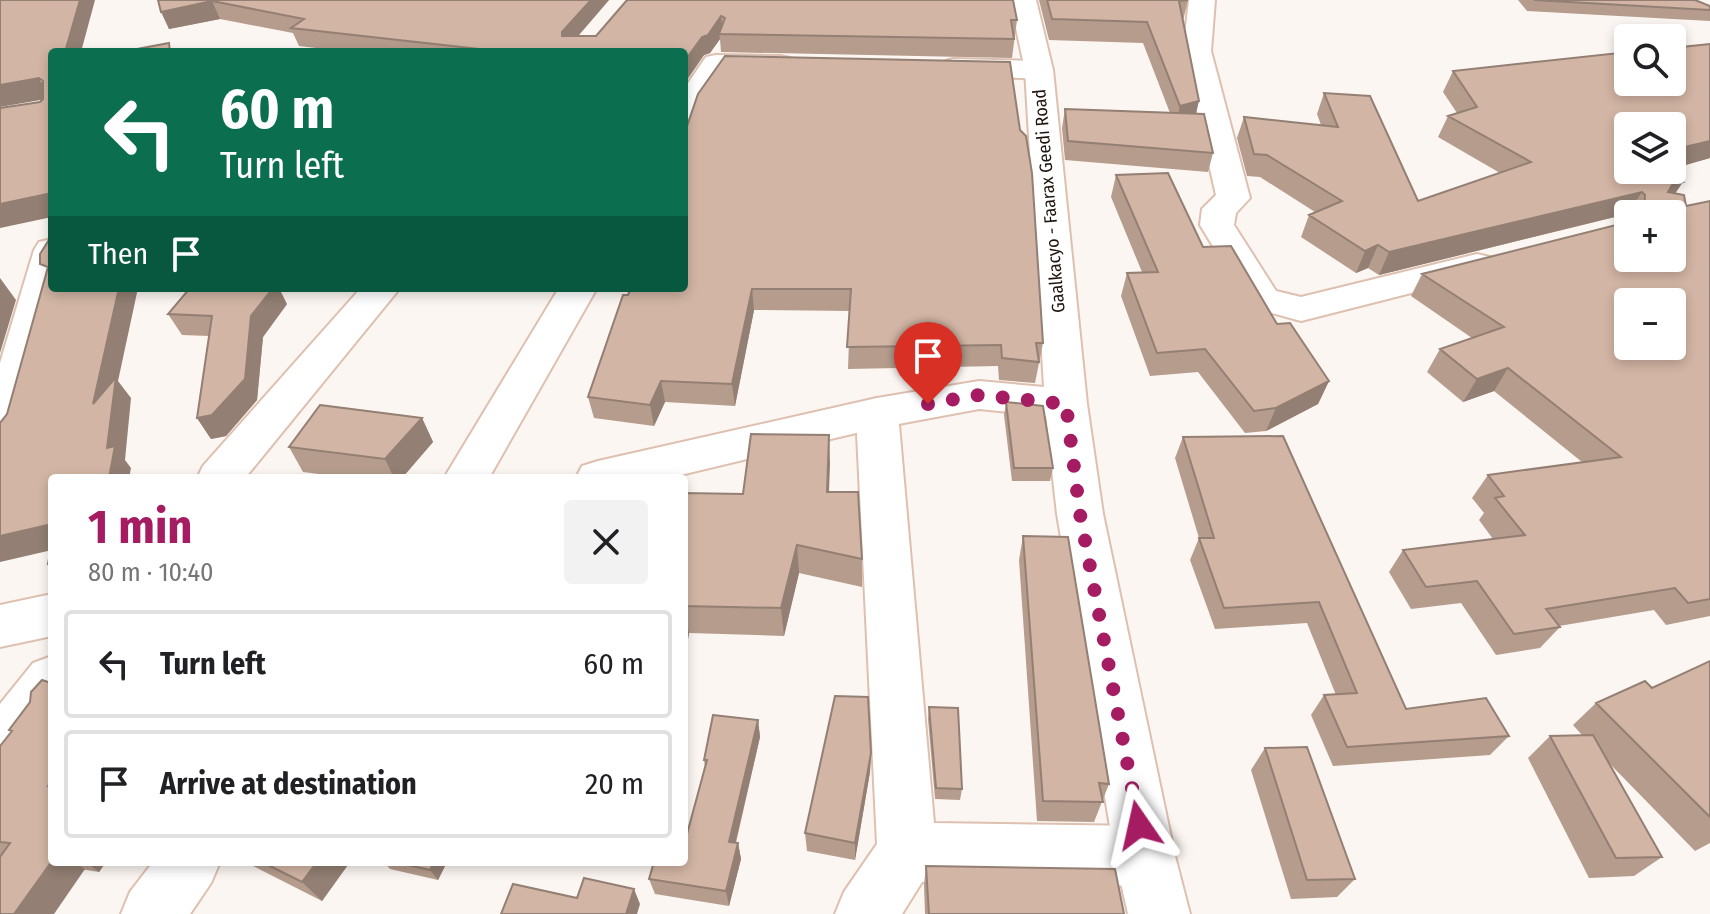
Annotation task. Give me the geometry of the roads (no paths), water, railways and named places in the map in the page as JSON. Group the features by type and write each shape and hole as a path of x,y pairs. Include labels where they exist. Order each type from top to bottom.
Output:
{"street":[{"name":"Gaalkacyo - Faarax Geedi Road","path":"1023,0 1039,70 1066,404 1080,514 1145,856 1159,914"},
{"path":"1202,0 1197,51 1233,198 1219,209 1217,225 1263,299 1301,309 1504,258"},
{"path":"688,105 716,63 801,65"},
{"path":"928,68 1039,70"},
{"path":"0,435 48,264"},
{"path":"222,474 378,292"},
{"path":"468,474 576,292"},
{"path":"615,474 877,413 979,395 1066,404"},
{"path":"866,914 907,852 877,413"},
{"path":"0,626 48,616"},
{"path":"0,747 48,684"},
{"path":"907,852 1145,856"},
{"path":"152,914 187,866"}]}
